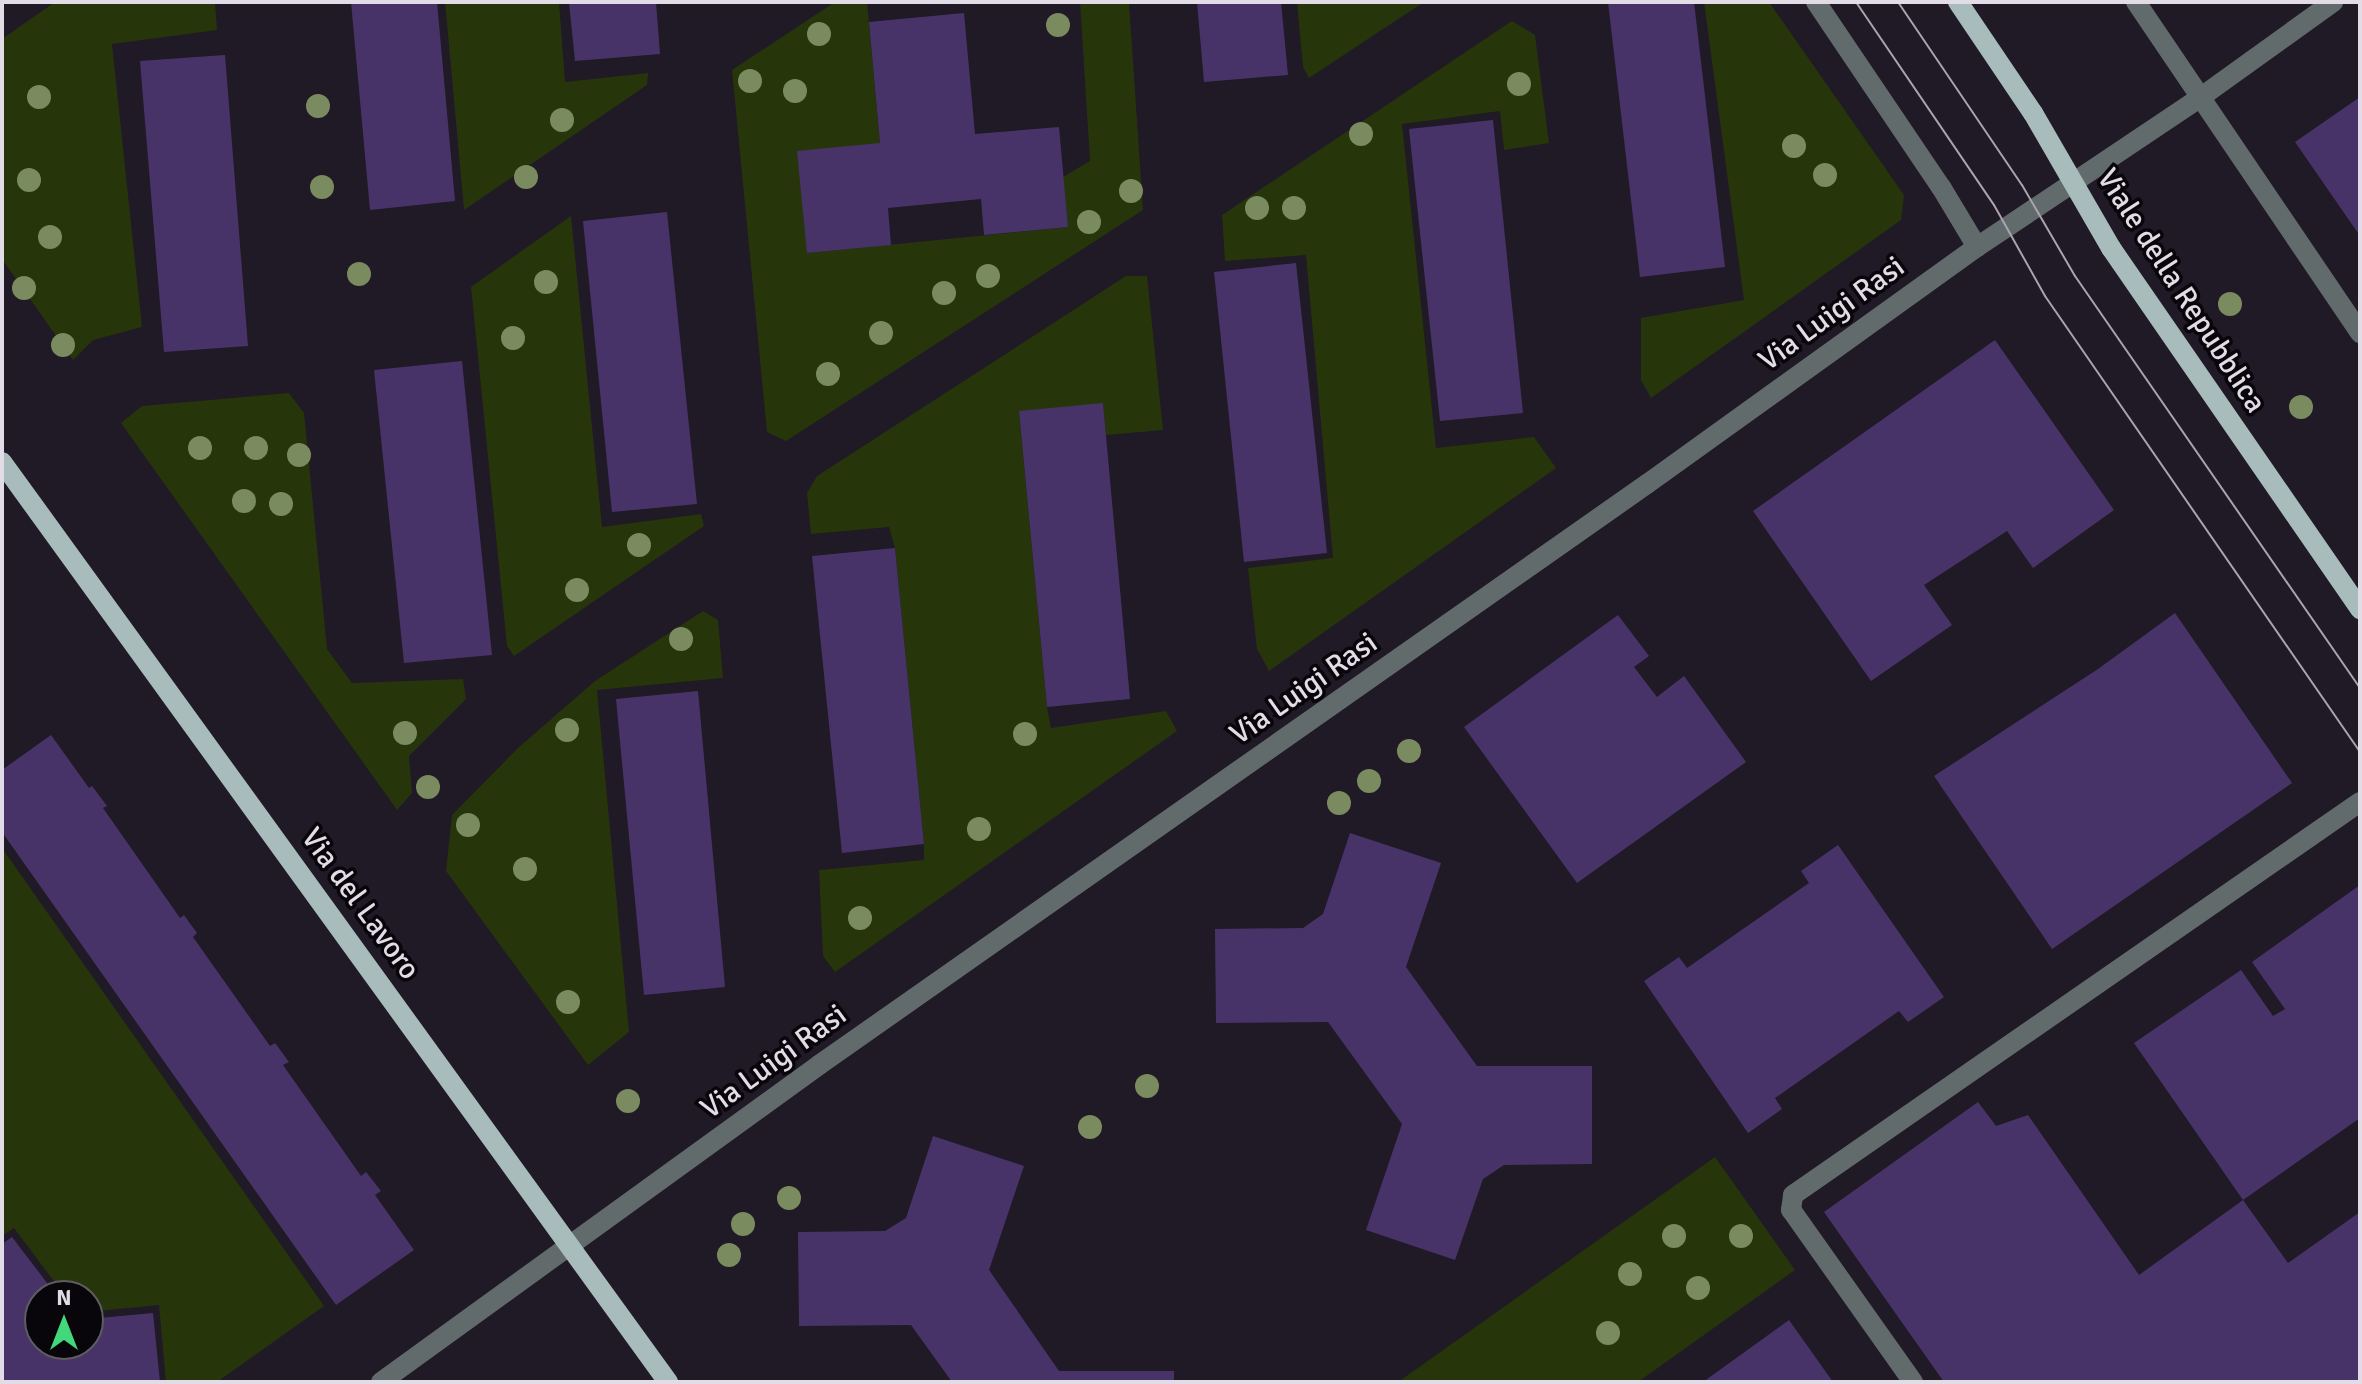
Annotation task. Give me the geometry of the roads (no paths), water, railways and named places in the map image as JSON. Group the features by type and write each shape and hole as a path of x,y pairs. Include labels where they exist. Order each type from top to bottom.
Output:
{"main road":[{"name":"Viale della Repubblica","path":"1958,2 2033,113 2111,248 2360,609"},
{"name":"Via del Lavoro","path":"2,462 668,1382"}],"street":[{"path":"1816,2 1941,187 1977,247"},
{"path":"2136,2 2360,333"},
{"name":"Via Luigi Rasi","path":"381,1382 819,1065 1634,493 1977,247 2201,97 2333,2"},
{"path":"1913,1382 1791,1210 1793,1195 2360,802"}],"tram line":[{"path":"1856,2 1994,205 2045,296 2360,752"},
{"path":"1898,2 2022,185 2075,276 2360,688"}]}
